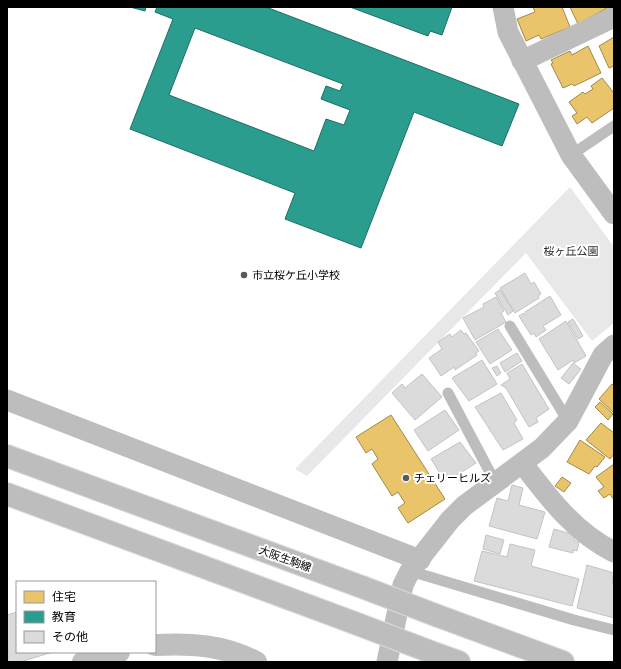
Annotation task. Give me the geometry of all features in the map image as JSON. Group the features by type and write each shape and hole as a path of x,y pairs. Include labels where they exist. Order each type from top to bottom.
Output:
{"main road":[{"name":"大阪生駒線","path":"7,456 563,662"},
{"path":"7,494 459,662"}],"street":[{"path":"503,7 508,32 571,154 614,214"},
{"path":"522,61 614,17"},
{"path":"387,662 403,585 415,566 450,520 464,506 495,482 523,464 542,448 568,421 603,355 614,345"},
{"path":"7,400 415,566"},
{"path":"523,464 558,510 599,545 614,552"},
{"path":"156,645 191,643 220,648 256,662"},
{"path":"83,662 115,653"}],"lane":[{"path":"571,154 614,126"},
{"path":"510,326 568,421"},
{"path":"448,393 495,482"},
{"path":"415,566 574,620 614,630"}],"green space":[{"name":"桜ヶ丘公園","path":"570,187 614,247 614,323 592,341 526,253 307,476 295,469"}],"building: 住宅":[{"path":"533,7 562,7 570,27 541,39 539,35 526,41 517,19 535,12"},
{"path":"570,7 609,7 578,24"},
{"path":"614,37 614,66 609,68 599,46"},
{"path":"588,46 601,73 574,86 572,84 563,88 551,64 553,63 551,60 570,51 572,55"},
{"path":"602,78 614,93 614,108 592,123 587,117 577,124 572,116 577,113 569,102 583,92 585,94 593,89 591,86"},
{"path":"612,384 614,385 614,413 599,399"},
{"path":"600,402 613,414 608,420 595,407"},
{"name":"チェリーヒルズ","path":"391,415 445,499 408,523 398,508 405,503 398,492 392,496 372,464 378,459 372,449 366,453 356,437"},
{"path":"601,423 614,433 614,454 610,459 586,440"},
{"path":"580,440 605,457 589,474 567,462"},
{"path":"614,464 614,500 610,494 604,498 598,491 604,487 596,477"},
{"path":"562,477 571,483 564,492 555,486"}],"building: 教育":[{"path":"130,7 146,7 145,11"},
{"path":"157,7 266,7 519,104 502,146 414,112 361,248 285,219 295,193 130,129 173,19 155,12","holes":["195,28 343,84 340,91 326,86 321,99 350,110 344,125 326,119 314,151 169,95"]},
{"path":"350,7 452,7 442,35 430,31 428,36"}],"building: その他":[{"path":"525,273 531,284 534,282 541,294 538,296 539,298 515,313 500,288"},
{"path":"500,290 513,311 508,315 495,293"},
{"path":"550,296 561,315 543,326 546,330 536,337 534,333 531,335 519,316 524,313 525,315 527,314 525,312"},
{"path":"496,297 504,311 501,313 506,322 475,340 463,318 484,307 483,304"},
{"path":"573,319 583,336 578,339 568,322"},
{"path":"566,321 586,356 574,363 573,360 558,370 539,339"},
{"path":"498,329 512,350 490,364 476,342"},
{"path":"461,330 464,334 466,333 479,351 476,353 477,355 455,370 454,367 441,376 429,358 442,349 438,342 450,334 452,337"},
{"path":"517,353 522,361 505,372 500,363"},
{"path":"482,360 497,384 469,401 452,378"},
{"path":"573,363 581,369 569,384 561,378"},
{"path":"522,364 549,409 536,418 538,422 529,427 506,388 501,385 510,379 507,373"},
{"path":"497,366 501,373 497,376 492,368"},
{"path":"422,374 442,397 415,420 392,393 402,384 405,388"},
{"path":"501,393 517,420 514,423 523,439 503,450 475,407"},
{"path":"445,410 459,430 428,451 414,430"},
{"path":"460,442 476,463 451,479 449,476 444,480 431,459"},
{"path":"512,485 523,488 519,505 545,512 537,539 489,526 497,498 508,501"},
{"path":"554,529 575,535 574,540 579,542 577,551 573,550 573,553 549,547"},
{"path":"486,535 504,540 500,554 483,549"},
{"path":"510,544 535,550 531,566 579,579 572,606 474,581 482,551 507,557"},
{"path":"587,565 614,573 612,583 614,583 614,618 577,608"},
{"path":"16,612 16,653 50,653 20,662 8,662 7,615"}],"place":[{"name":"市立桜ケ丘小学校","path":"244,275"},
{"name":"チェリーヒルズ","path":"406,478"}]}
